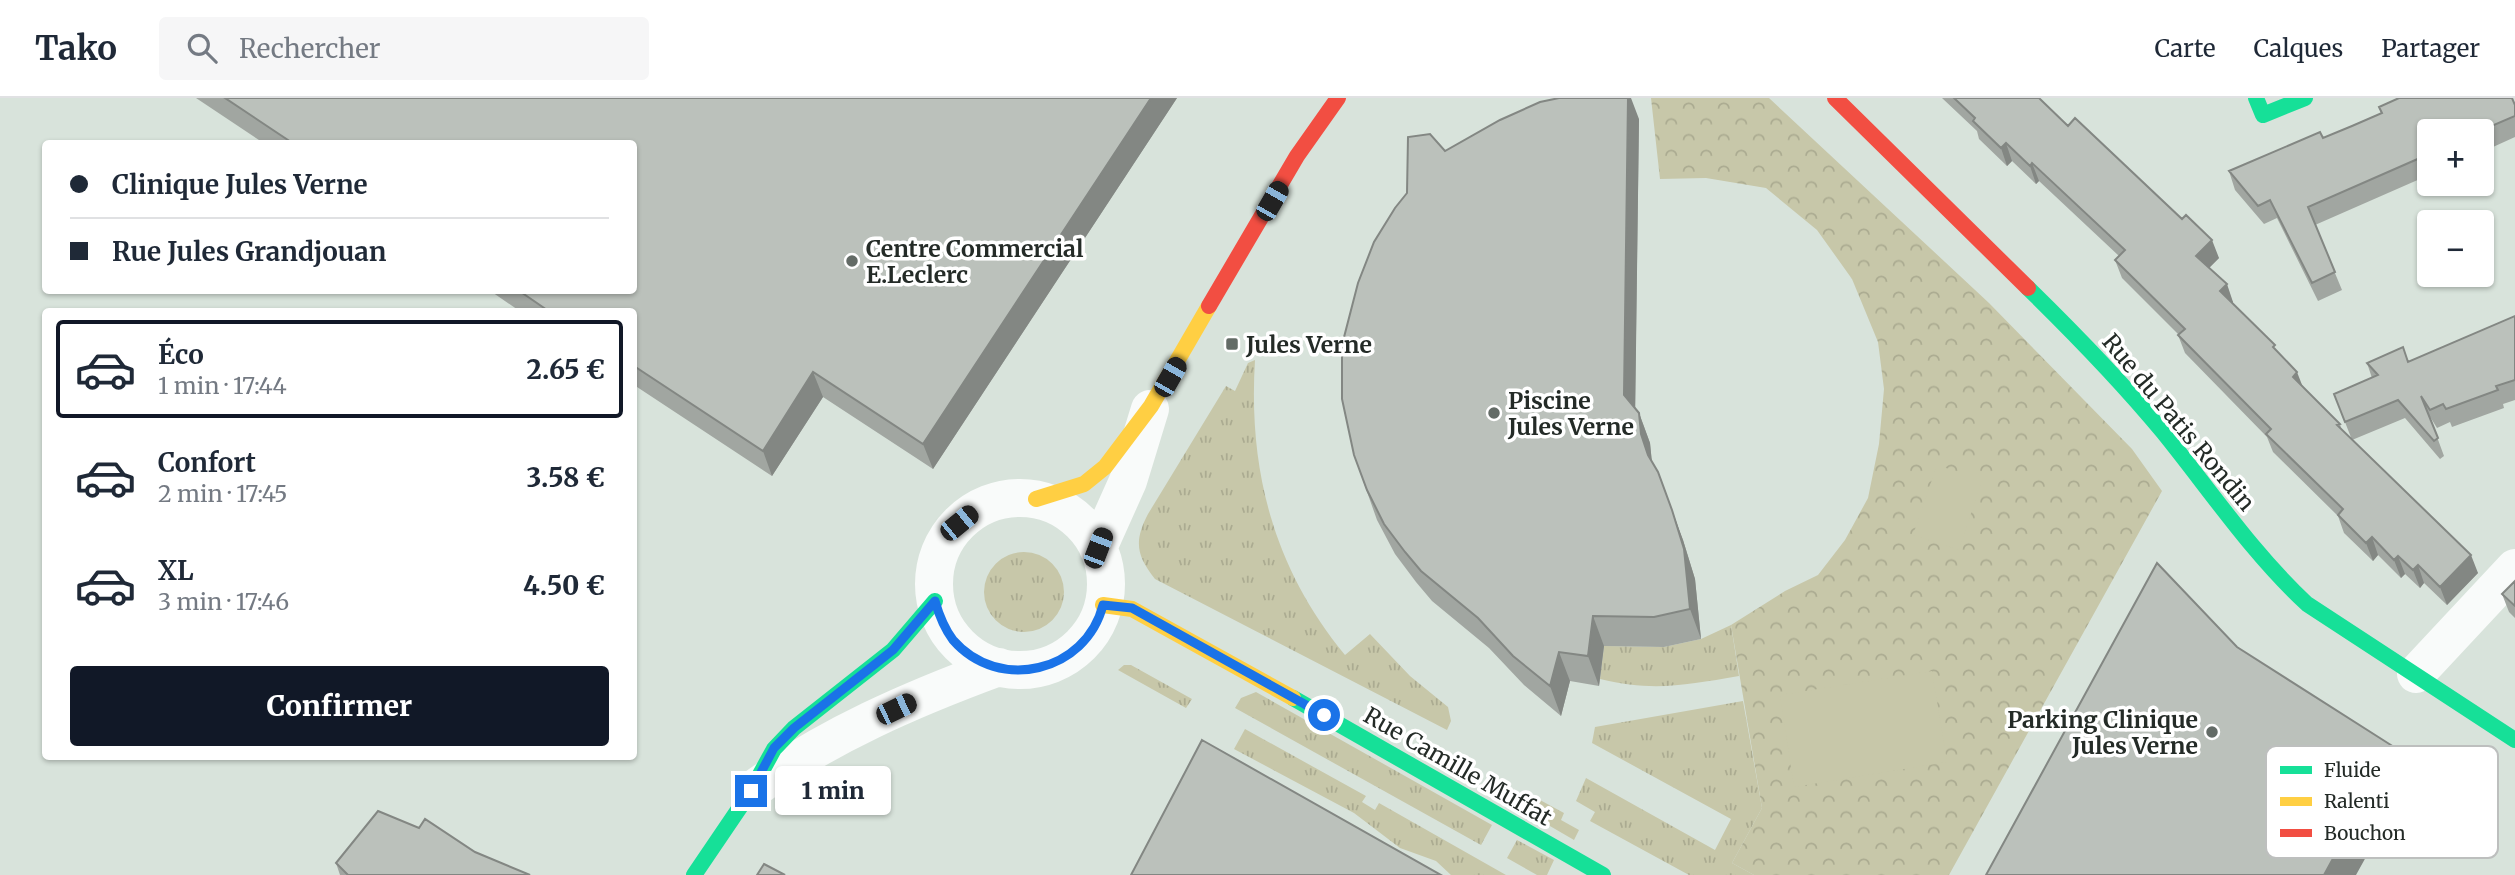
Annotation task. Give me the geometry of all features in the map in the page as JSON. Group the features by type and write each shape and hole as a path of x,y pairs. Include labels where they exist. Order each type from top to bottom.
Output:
{"street":[{"path":"1036,499 1084,484 1105,467 1151,406 1297,156 1338,98"},
{"name":"Rue du Patis Rondin","path":"1835,98 2092,351 2162,431 2277,576 2307,604 2515,740"},
{"path":"2256,98 2263,115 2305,98"},
{"path":"1098,548 1128,481 1151,406"},
{"path":"1011,498 1036,499 1066,511 1090,533 1098,548 1107,581 1100,616 1079,648 1047,667 1028,671 989,665 953,640 942,621 935,601 933,583 940,550 959,523 986,504 1011,498"},
{"path":"2416,674 2515,568"},
{"path":"694,875 751,791 774,748 794,728 893,650 935,601"},
{"name":"Rue Camille Muffat","path":"1103,605 1132,608 1603,875"},
{"path":"751,791 780,769 822,744 920,698 999,667"}],"green space":[{"path":"1651,98 1769,98 1989,303 2132,449 2162,491 1949,875 1754,875 1732,863 1762,808 1731,625 1785,591 1818,575 1845,540 1868,498 1879,444 1884,389 1878,342 1852,279 1817,230 1766,188 1706,178 1660,179"},
{"path":"1255,360 1256,441 1262,479 1283,553 1300,588 1320,622 1345,655 1370,634 1410,676 1448,707 1451,721 1447,730 1155,579 1144,563 1139,540 1148,514 1226,386 1235,391 1248,363"},
{"path":"1937,465 1982,480 1959,550 1913,535"},
{"path":"1024,552 1039,555 1052,564 1061,577 1064,592 1061,607 1052,620 1039,629 1024,632 1009,629 996,620 987,607 984,592 987,577 996,564 1009,555"},
{"path":"1731,625 1739,676 1653,686 1600,679 1604,646 1664,647 1701,639"},
{"path":"1124,665 1131,665 1192,699 1186,708 1118,670"},
{"path":"1932,671 1947,762 1794,787 1780,695"},
{"path":"1256,692 1492,825 1481,845 1235,708 1241,698"},
{"path":"1743,701 1762,808 1732,863 1754,875 1689,875 1590,821 1595,812 1576,801 1586,778 1715,850 1731,819 1592,743 1595,727"},
{"path":"1245,729 1366,796 1362,802 1375,810 1379,803 1506,875 1451,875 1436,861 1400,848 1354,813 1234,749"},
{"path":"1540,800 1564,813 1561,820 1579,830 1574,840 1531,815"},
{"path":"1517,840 1554,860 1547,875 1537,875 1507,858"}],"building":[{"name":"Centre Commercial E.Leclerc","path":"225,98 1151,98 923,444 813,372 763,451 637,368 637,308 544,308 524,294 637,294 637,140 288,140"},
{"name":"Piscine Jules Verne","path":"1559,98 1628,98 1624,395 1639,413 1641,434 1648,455 1658,472 1672,510 1684,549 1690,609 1654,617 1593,616 1588,656 1559,652 1550,686 1513,656 1478,618 1421,571 1384,524 1354,455 1342,399 1342,345 1358,283 1374,242 1407,193 1408,137 1430,134 1445,151 1500,120 1540,102"},
{"path":"1954,98 2039,98 2068,126 2075,118 2182,219 2186,215 2212,240 2196,256 2227,284 2220,291 2275,345 2273,347 2297,372 2293,377 2340,424 2337,425 2471,555 2440,587 2418,565 2413,570 2398,556 2394,560 2372,537 2366,543 2338,515 2343,509 2266,434 2271,429 2178,335 2185,329 2115,260 2125,250 2032,163 2030,166 2006,143 2001,148"},
{"path":"2399,98 2512,98 2515,116 2494,125 2494,119 2417,119 2417,159 2308,207 2335,272 2312,283 2270,200 2258,206 2229,171 2320,132 2323,138 2352,126 2382,113 2379,107"},
{"path":"2515,316 2515,380 2496,386 2498,390 2446,409 2443,404 2430,410 2421,396 2438,438 2434,441 2398,400 2345,422 2334,394 2378,375 2367,363 2403,347 2408,362"},
{"name":"Parking Clinique Jules Verne","path":"2157,563 2237,647 2392,746 2266,746 2266,858 2333,858 2324,875 1986,875"},
{"path":"2515,581 2515,606 2502,594"},
{"path":"1202,740 1441,875 1131,875"},
{"path":"378,811 419,828 425,819 475,852 530,875 348,875 336,863"},
{"path":"764,864 785,875 757,875"}],"traffic: fast":[{"path":"2256,98 2263,115 2305,98"},
{"path":"2028,288 2131,394 2268,564 2307,604 2515,740"},
{"path":"694,875 751,791 774,749 794,728 893,650 935,601"},
{"path":"1293,698 1603,875"}],"traffic: slow":[{"path":"1036,499 1084,484 1105,467 1151,406 1209,306"},
{"path":"1103,605 1132,609 1293,698"}],"traffic: jam":[{"path":"1209,306 1297,156 1338,98"},
{"path":"1835,98 2028,288"}],"place":[{"name":"Centre Commercial E.Leclerc","path":"852,261"},
{"name":"Jules Verne","path":"1232,344"},
{"name":"Piscine Jules Verne","path":"1494,413"},
{"name":"Parking Clinique Jules Verne","path":"2212,732"}],"route":[{"path":"751,791 774,748 794,728 893,650 935,601 953,640 970,654 989,665 1028,671 1047,667 1079,648 1091,633 1103,605 1132,608 1324,715"}]}
